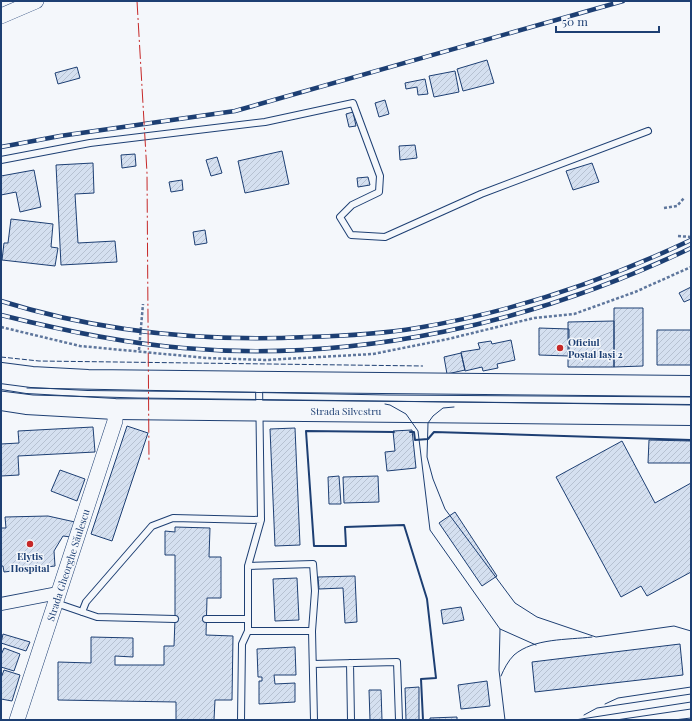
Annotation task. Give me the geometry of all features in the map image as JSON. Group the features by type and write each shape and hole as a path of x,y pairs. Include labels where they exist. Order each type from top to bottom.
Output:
{"main road":[{"path":"1,373 32,377 88,380 691,386"},
{"name":"Strada Silvestru","path":"1,400 26,404 115,409 691,415"}],"street":[{"path":"1,16 36,1"},
{"name":"Strada Gheorghe Săulescu","path":"18,720 115,420 115,409"},
{"path":"1,604 57,598"}],"lane":[{"path":"1,160 90,144 265,122 353,103 380,176 379,192 352,205 340,217 351,235 385,237 481,194 648,131"},
{"path":"241,720 242,644 248,631 248,566 261,520 260,382"},
{"path":"82,612 86,602 152,526 173,518 261,520"},
{"path":"248,566 313,564 315,592 312,631 314,720"},
{"path":"57,598 82,612 97,617 175,619"},
{"path":"206,619 248,619"},
{"path":"248,631 312,631"},
{"path":"313,664 397,662 399,720"},
{"path":"350,663 351,720"}],"path":[{"path":"664,208 677,206 684,198"},
{"path":"678,236 691,237"},
{"path":"1,327 80,346 138,350 207,358 266,360 373,354 448,339 534,318 574,314 635,292 691,267"},
{"path":"138,350 143,304"}],"building":[{"path":"487,60 494,83 463,91 457,69"},
{"path":"77,67 80,78 58,84 55,73"},
{"path":"455,71 459,92 434,97 429,76"},
{"path":"425,79 428,94 418,95 417,87 406,89 405,83"},
{"path":"385,100 389,114 379,117 375,103"},
{"path":"353,112 356,126 349,127 346,114"},
{"path":"415,145 417,158 400,160 399,146"},
{"path":"282,151 289,184 245,193 238,161"},
{"path":"135,154 136,166 122,168 121,155"},
{"path":"217,157 222,173 211,176 206,160"},
{"path":"93,163 94,193 75,194 78,243 115,241 117,262 61,265 56,165"},
{"path":"592,163 599,182 573,190 566,171"},
{"path":"34,170 41,207 20,212 16,192 1,195 1,176"},
{"path":"368,177 370,185 358,187 357,178"},
{"path":"182,180 183,190 171,192 169,182"},
{"path":"11,219 53,224 51,247 58,248 55,266 2,260 4,243 8,243"},
{"path":"205,230 207,243 195,245 193,232"},
{"path":"691,287 691,299 684,302 679,293"},
{"path":"614,308 643,308 643,366 614,367"},
{"path":"614,321 614,367 568,367 568,322"},
{"path":"539,328 569,329 569,356 539,355"},
{"path":"657,330 691,330 691,365 657,365"},
{"path":"511,340 515,360 497,364 498,368 483,371 482,367 465,371 461,352 480,349 478,343 491,341 492,344"},
{"path":"461,353 465,370 447,374 444,357"},
{"path":"127,426 148,433 112,541 91,534"},
{"path":"93,427 95,452 18,456 19,475 1,476 1,444 19,443 18,431"},
{"path":"295,428 300,545 275,546 270,429"},
{"path":"412,430 416,468 387,471 385,452 395,451 393,431"},
{"path":"649,440 691,441 691,463 648,463"},
{"path":"622,441 655,503 691,483 691,572 647,596 641,586 621,597 556,477"},
{"path":"60,470 85,479 77,501 51,491"},
{"path":"339,476 341,504 329,504 328,477"},
{"path":"378,476 379,502 344,503 343,477"},
{"path":"455,512 497,576 482,586 439,523"},
{"name":"Elytis Hospital","path":"48,516 75,522 71,537 63,536 54,551 55,566 4,572 3,566 1,566 1,528 6,528 5,517"},
{"path":"175,527 210,528 209,557 221,557 221,598 207,598 206,635 233,636 232,700 215,700 214,720 176,720 176,702 58,700 58,662 91,663 91,637 133,638 133,657 115,656 115,665 164,665 164,646 174,646 175,619 175,555 165,555 165,531 175,532"},
{"path":"355,576 357,622 345,623 343,588 319,589 318,577"},
{"path":"297,578 299,620 275,621 273,579"},
{"path":"461,607 464,620 443,624 441,610"},
{"path":"3,634 30,642 26,651 1,643"},
{"path":"680,644 683,675 535,692 532,662"},
{"path":"295,647 296,675 274,675 275,684 295,683 295,702 259,704 259,681 262,681 262,677 258,677 257,649"},
{"path":"4,648 20,654 14,671 1,667 1,655"},
{"path":"4,670 20,675 12,701 1,699 1,678"},
{"path":"487,681 490,706 461,709 458,685"},
{"path":"419,687 419,720 406,720 405,688"},
{"path":"369,690 381,690 382,720 370,720"},
{"path":"457,717 457,720 430,720 430,718"}],"tram line":[{"path":"27,388 387,395 691,397"},
{"path":"1,391 33,395 138,398 691,405"},
{"path":"385,404 390,405 406,414 418,431 430,530 500,629 499,670 505,720"},
{"path":"454,407 443,408 433,416 428,423 427,457 433,479 445,509 515,603 537,617 596,637 674,626 691,631"},
{"path":"500,629 536,645"},
{"path":"501,676 506,665 514,655 531,645 551,641 592,637"},
{"path":"605,704 618,698 691,687"},
{"path":"584,715 597,708 691,694"},
{"path":"575,720 691,702"},
{"path":"616,720 691,709"},
{"path":"674,720 691,718"}],"railway":[{"path":"1,147 60,136 235,111 623,1"},
{"path":"1,301 38,312 76,320 114,327 191,336 268,338 376,333 417,328 523,304 591,282 691,240"},
{"path":"1,315 91,335 137,343 183,348 248,351 314,349 379,343 443,332 507,317 570,297 631,274 691,248"}],"fence":[{"path":"1,357 39,361 423,366"}],"wall":[{"path":"394,432 306,431 314,546 346,546 345,527 404,525 427,599 436,678 421,679 423,720"},
{"path":"410,432 414,432 415,440 428,439 434,432 691,440"}],"power":[{"path":"137,1 147,173 149,462"}],"place":[{"name":"Oficiul Poștal Iași 2","path":"560,348"},
{"name":"Elytis Hospital","path":"30,544"}]}
